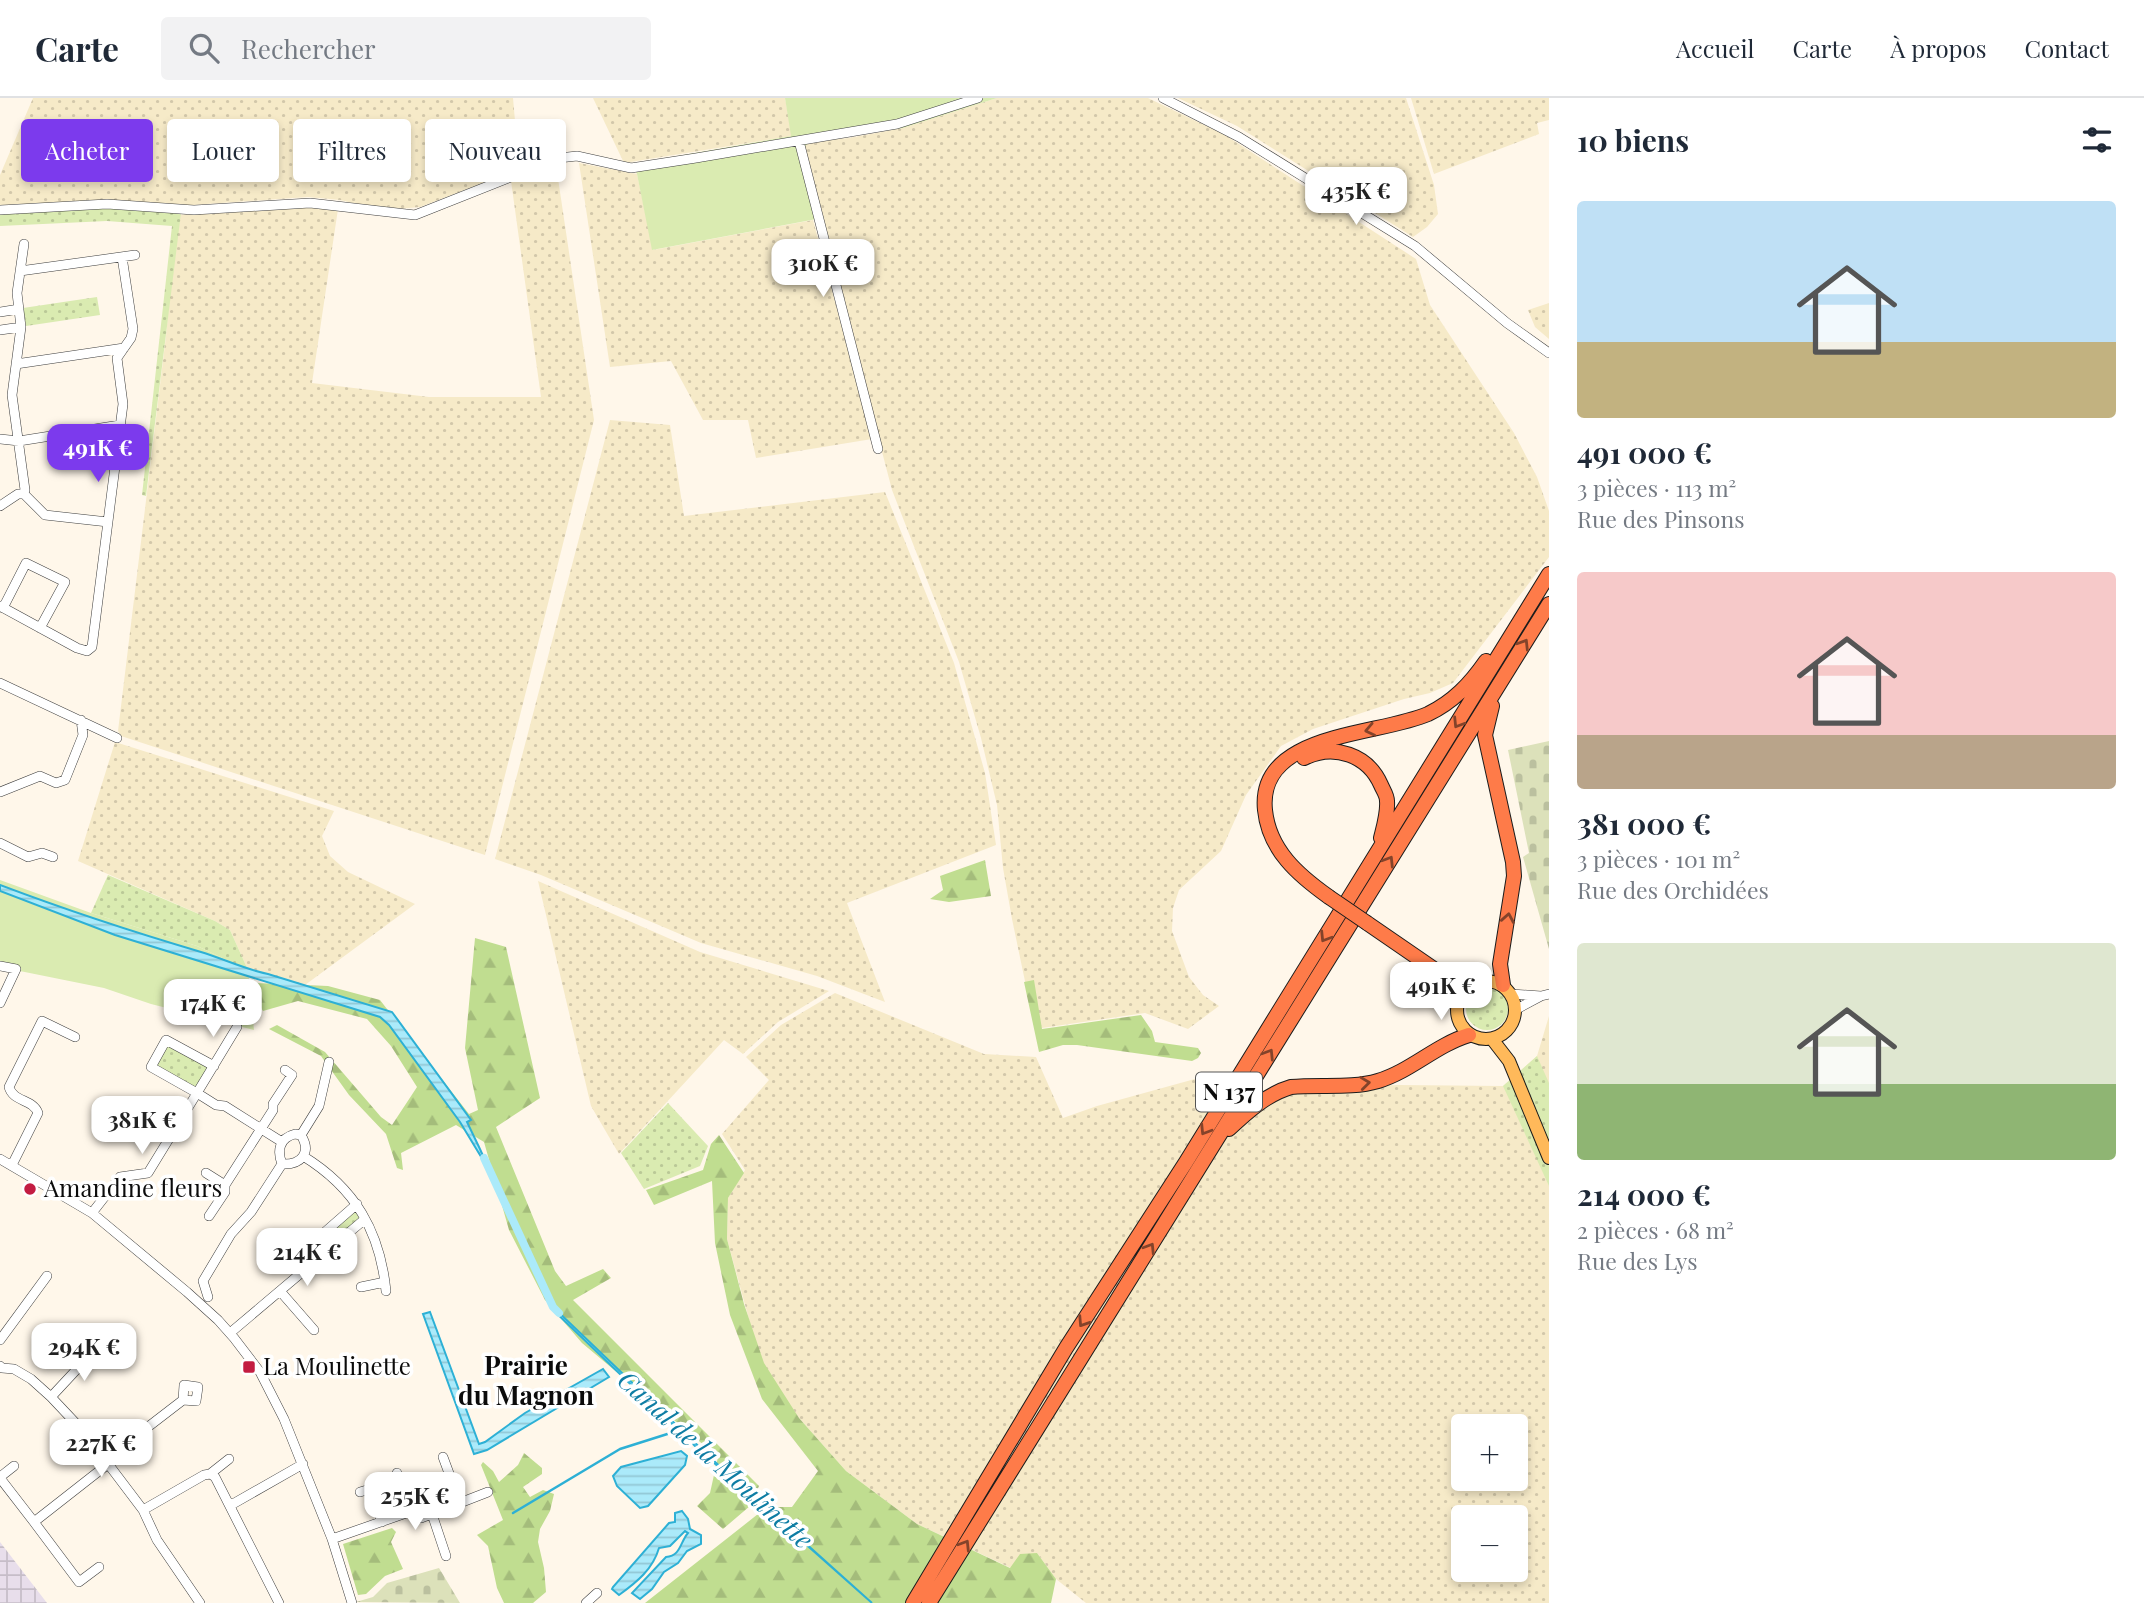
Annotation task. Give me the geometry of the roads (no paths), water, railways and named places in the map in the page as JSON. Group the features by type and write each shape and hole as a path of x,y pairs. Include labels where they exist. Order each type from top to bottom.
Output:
{"highway":[{"name":"N 137","path":"912,1603 1066,1348 1186,1162 1547,578"},
{"path":"1470,985 1447,978 1304,880 1285,859 1270,836 1264,802 1268,784 1276,768 1292,753 1307,746 1400,724 1452,701 1473,678 1547,578"},
{"name":"N 137","path":"929,1603 1549,604"},
{"path":"1499,685 1485,735 1513,862 1513,888 1500,964 1507,990"},
{"path":"1324,894 1290,852 1278,832 1274,817 1278,786 1286,771 1299,760 1313,753 1335,751 1353,755 1367,764 1387,798 1378,852"},
{"path":"1447,978 1458,999"},
{"path":"1215,1142 1250,1110 1281,1090 1309,1085 1364,1084 1377,1081 1404,1070 1445,1044 1469,1035"}],"main road":[{"path":"1486,980 1507,990 1516,1010 1506,1032 1492,1039 1469,1035 1457,1017 1458,999 1470,985 1486,980"},
{"path":"1506,1032 1509,1060 1549,1158"},
{"path":"1492,1039 1509,1060"}],"street":[{"path":"0,210 107,204 194,210 310,204 415,215 559,158 577,156 631,168 897,124 978,98"},
{"path":"1163,98 1239,136 1415,246 1507,324 1549,353"},
{"path":"799,141 877,449"},
{"path":"24,244 17,293 21,327 12,395 25,480 24,494"},
{"path":"20,271 135,255"},
{"path":"16,364 113,354 124,348 133,329 122,257"},
{"path":"0,312 19,309"},
{"path":"0,330 21,327"},
{"path":"40,628 65,582 26,563 1,607 77,648 87,650 92,647 123,404 113,354"},
{"path":"0,439 19,441 120,425"},
{"path":"0,506 18,494 24,494 45,515 108,522"},
{"path":"0,683 117,738"},
{"path":"0,792 40,776 56,783 65,780 83,735 81,720"},
{"path":"0,844 28,857 43,853 53,857"},
{"path":"0,966 16,969 0,1003"},
{"path":"1507,990 1545,995"},
{"path":"1516,1010 1545,995"},
{"path":"12,1166 38,1113 34,1105 14,1096 9,1087 42,1021 75,1037"},
{"path":"92,1213 120,1177 148,1173 237,1027"},
{"path":"214,1066 166,1040 151,1067 216,1105 225,1106 282,1142"},
{"path":"282,1164 299,1163 303,1156 306,1147 302,1135 319,1106 329,1062"},
{"path":"209,1216 292,1075 285,1070"},
{"path":"187,1292 203,1281 230,1234 251,1212 282,1164 279,1150 282,1142 290,1135 302,1135"},
{"path":"303,1156 330,1174 357,1205 375,1237 386,1287 360,1287"},
{"path":"0,1159 92,1213 187,1292 230,1333 260,1372 284,1419 332,1539 352,1603"},
{"path":"206,1173 225,1185"},
{"path":"326,1252 319,1246 317,1239 357,1205"},
{"path":"230,1333 365,1219"},
{"path":"0,1339 47,1276"},
{"path":"203,1281 208,1297"},
{"path":"281,1291 314,1330"},
{"path":"51,1396 105,1339 116,1349"},
{"path":"1,1368 22,1373 51,1396 84,1432 143,1510 157,1540 200,1603"},
{"path":"34,1522 183,1400"},
{"path":"443,1457 460,1503"},
{"path":"143,1510 210,1474 229,1460"},
{"path":"231,1505 303,1464"},
{"path":"14,1466 0,1478 79,1582 99,1567"},
{"path":"397,1473 414,1516 421,1518 488,1492"},
{"path":"210,1474 215,1477 231,1505 279,1603"},
{"path":"360,1492 370,1489 382,1522"},
{"path":"332,1539 412,1511"},
{"path":"432,1514 446,1556"},
{"path":"586,1603 597,1593"}],"water":[{"path":"0,885 251,969 392,1012 471,1120 467,1122 553,1307 714,1461 872,1603 695,1446 552,1309 483,1160 460,1122 389,1025 380,1017 115,935 0,891"},
{"path":"430,1312 479,1444 525,1413 603,1369 609,1377 487,1450 474,1454 423,1314"},
{"path":"681,1451 687,1456 685,1465 648,1506 640,1508 617,1486 613,1476 621,1467"},
{"path":"682,1511 688,1519 690,1529 701,1535 701,1544 687,1551 640,1599 632,1593 666,1557 675,1554 688,1533 685,1531 670,1546 659,1548 644,1574 619,1595 613,1587 669,1523 675,1522 675,1513"}],"waterway":[{"name":"Canal de la Moulinette","path":"484,1158 553,1307 559,1313"},
{"path":"513,1513 620,1449 680,1430"}],"place":[{"name":"Amandine fleurs","path":"30,1189"},
{"name":"La Moulinette","path":"249,1367"}],"district":[{"name":"Prairie du Magnon","path":"526,1381"}]}
